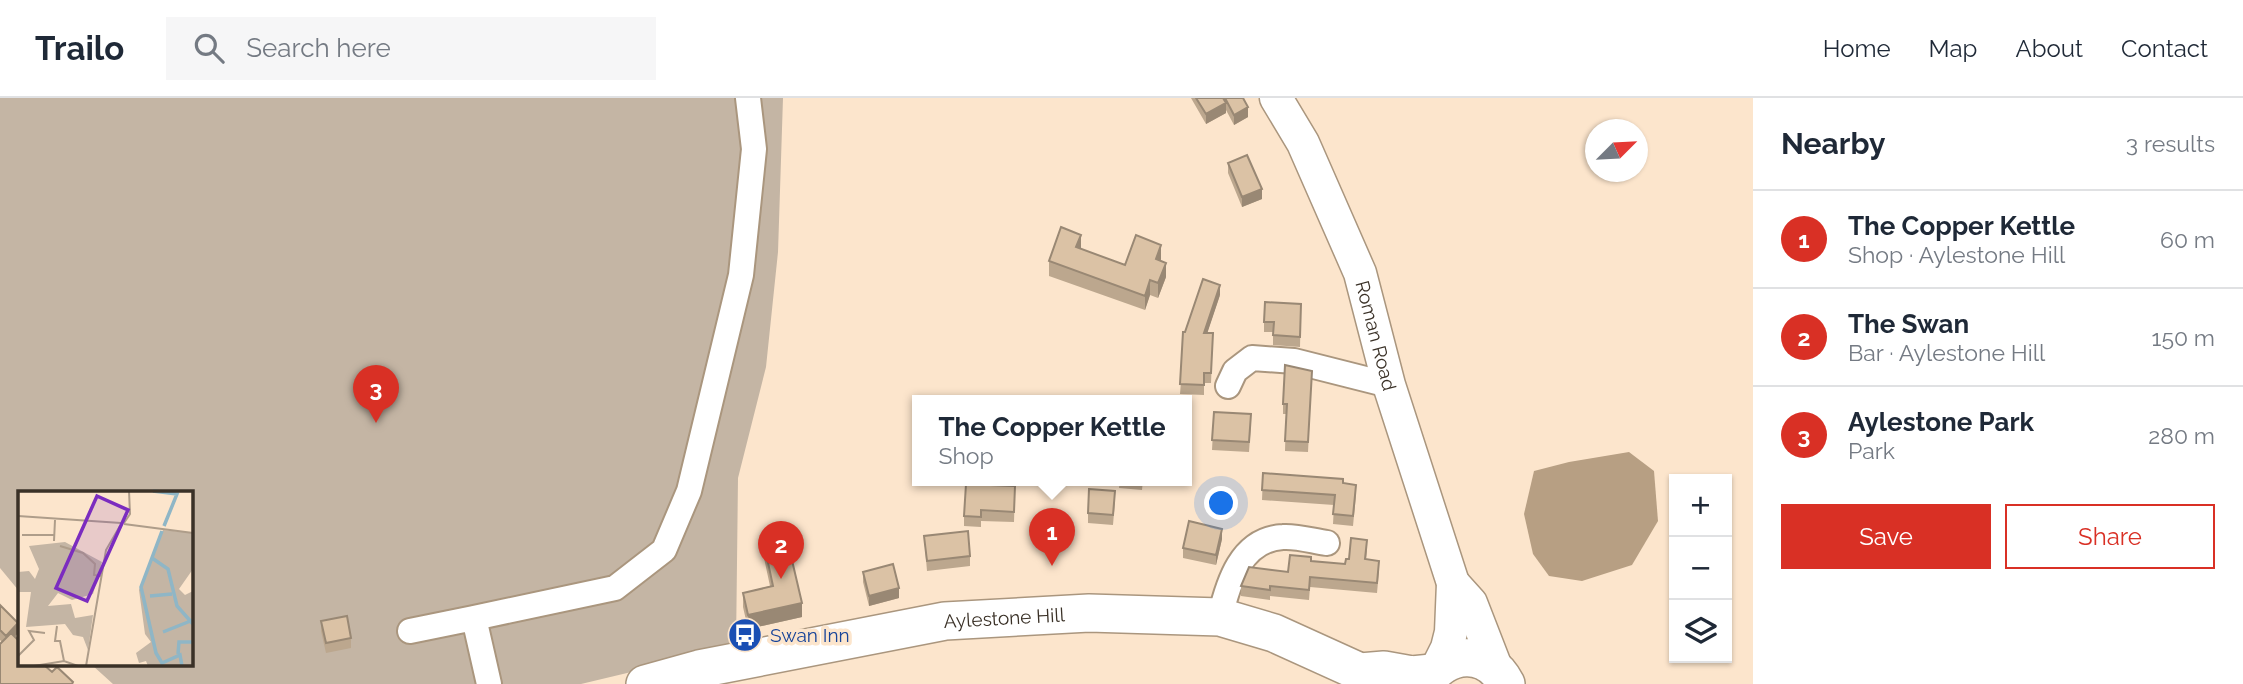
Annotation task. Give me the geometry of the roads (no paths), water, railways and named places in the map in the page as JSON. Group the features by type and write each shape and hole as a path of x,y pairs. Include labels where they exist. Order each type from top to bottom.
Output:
{"highway":[{"name":"Aylestone Hill","path":"645,684 699,669 946,621 1089,613 1220,617 1274,633 1364,678 1384,670 1431,675 1448,661 1474,658 1486,663 1505,679"}],"main road":[{"name":"Roman Road","path":"1276,98 1303,144 1360,273 1388,385 1453,583 1451,632 1431,675"},
{"name":"Roman Road","path":"1453,583 1471,603 1505,679"}],"street":[{"path":"410,631 615,588 664,550 690,491 741,275 754,149 748,98"},
{"path":"1228,386 1235,371 1252,358 1294,361 1388,385"},
{"path":"1220,617 1229,583 1240,561 1262,542 1283,537 1327,543"},
{"path":"474,618 489,684"}],"place":[{"name":"Aylestone Park","path":"376,423"},
{"name":"The Copper Kettle","path":"1052,566"},
{"name":"The Swan","path":"781,579"},
{"name":"Swan Inn","path":"745,635"}]}
